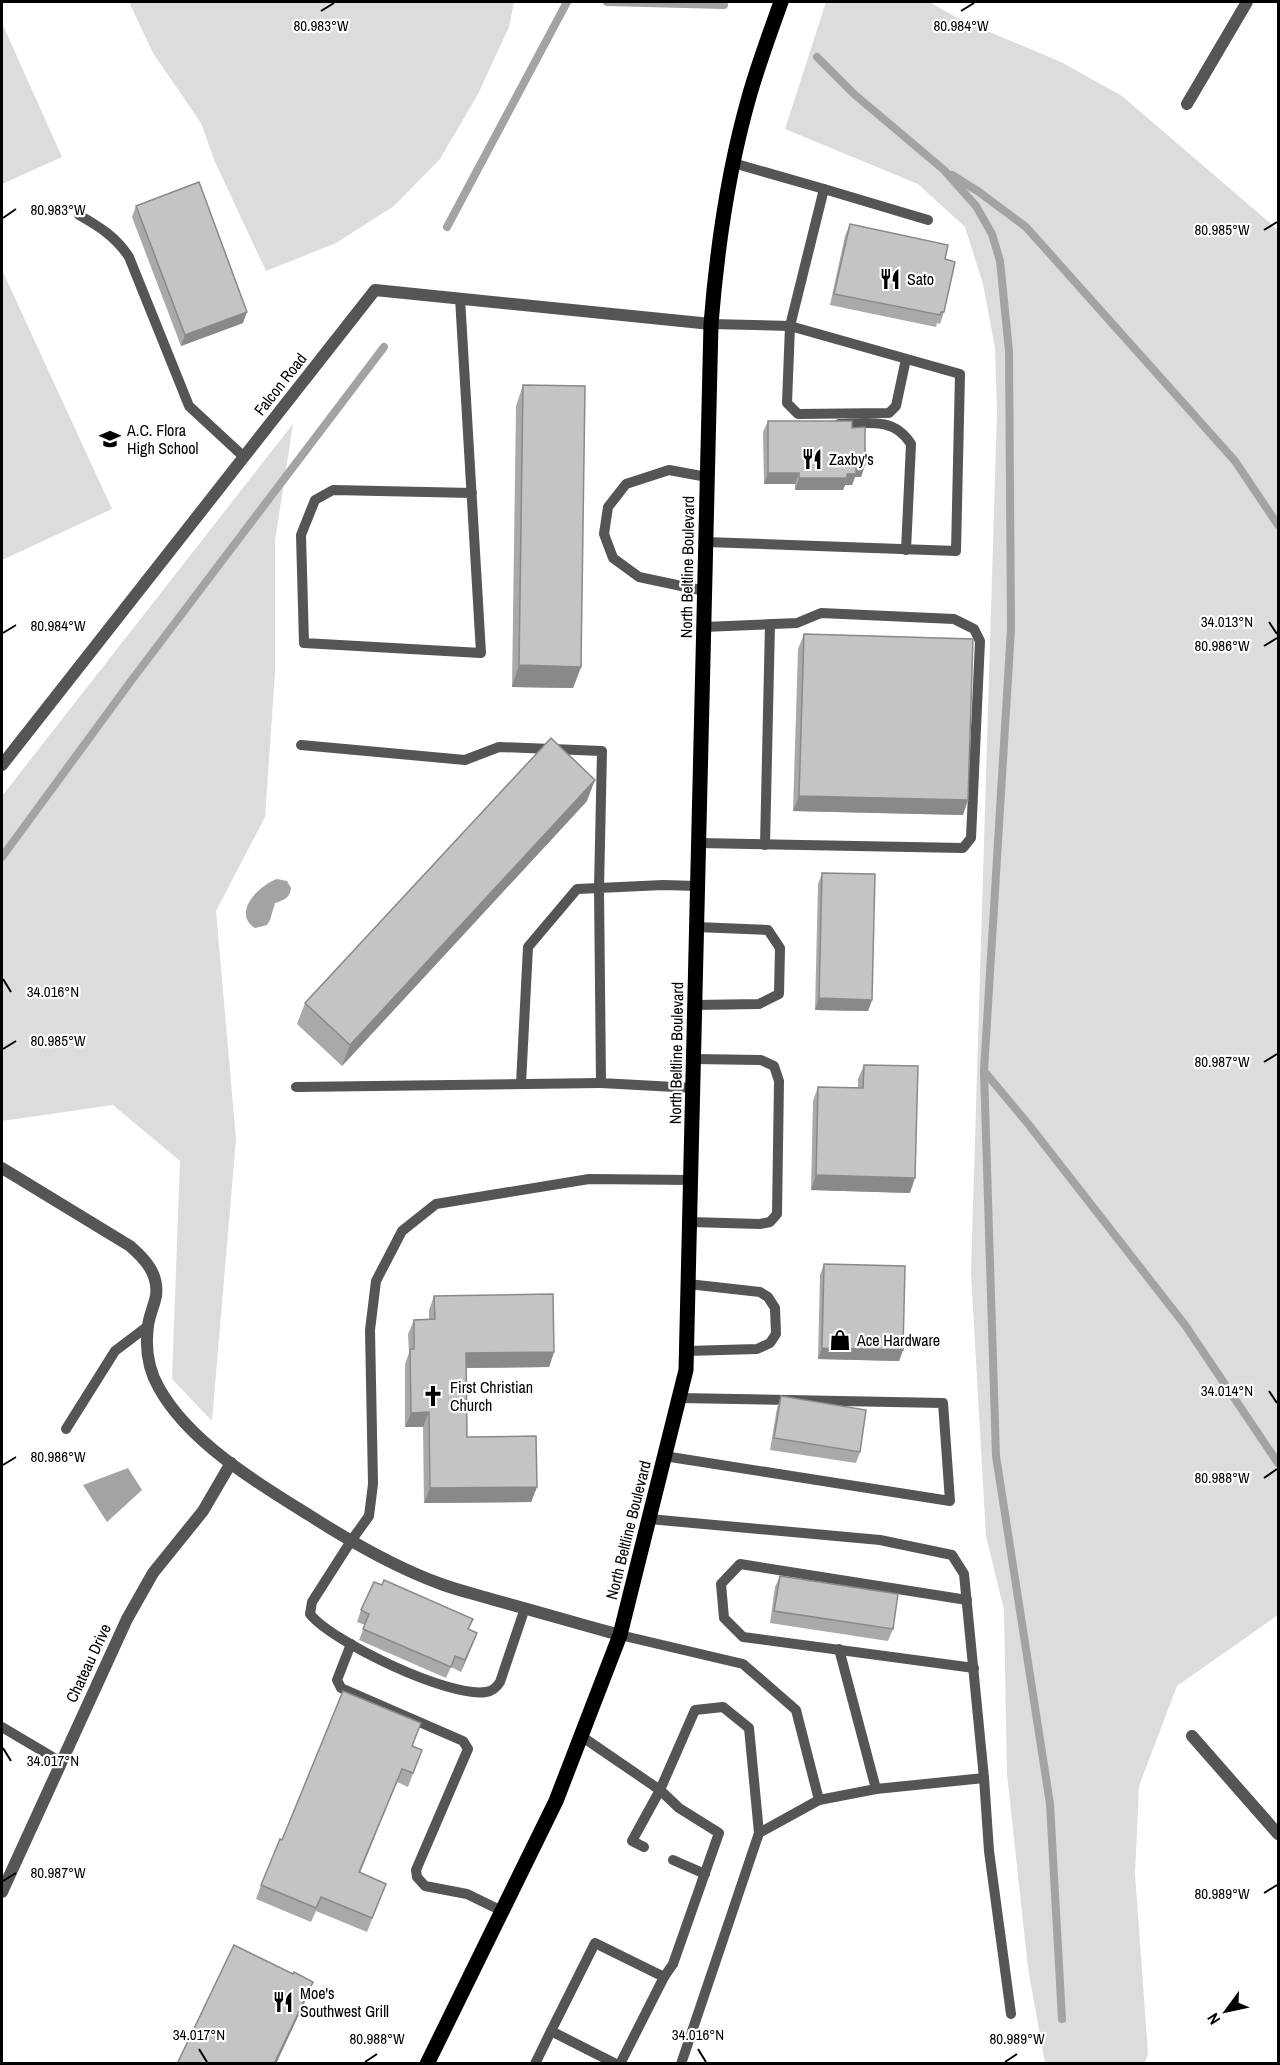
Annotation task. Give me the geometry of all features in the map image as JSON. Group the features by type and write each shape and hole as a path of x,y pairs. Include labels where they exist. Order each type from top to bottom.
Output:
{"main road":[{"name":"North Beltline Boulevard","path":"427,2064 556,1801 620,1635 686,1370 711,324 720,232 733,163 748,98 781,2"}],"street":[{"path":"1187,104 1247,2"},
{"name":"Falcon Road","path":"2,765 375,290 711,324"},
{"path":"2,1168 130,1246 144,1258 151,1268 156,1288 148,1326 147,1346 150,1368 159,1389 182,1419 231,1463 279,1497 390,1563 442,1585 620,1635"},
{"name":"Chateau Drive","path":"2,1892 127,1618 153,1573 202,1511 231,1463"},
{"path":"1192,1736 1278,1834"}],"lane":[{"path":"733,163 928,220"},
{"path":"824,189 790,326 787,410 794,420 806,424 876,423 892,425 904,433 911,444 906,549"},
{"path":"79,215 107,231 120,243 129,257 189,406 244,457"},
{"path":"460,298 472,494 481,653 304,643 301,535 315,500 333,490 472,494"},
{"path":"706,542 956,551 960,374 790,326 711,324"},
{"path":"787,403 798,414 889,413 896,406 906,359"},
{"path":"705,591 639,577 613,558 604,534 608,507 626,484 669,470 707,477"},
{"path":"699,843 963,848 971,838 980,641 974,629 954,620 821,613 797,623 704,627"},
{"path":"765,845 770,624"},
{"path":"301,745 465,760 499,747 602,751 599,888 601,1083"},
{"path":"521,1084 528,947 577,889 663,885 698,886"},
{"path":"695,1005 759,1004 778,994 780,948 768,930 696,927"},
{"path":"690,1222 760,1224 770,1222 777,1214 779,1081 774,1066 761,1060 693,1059"},
{"path":"296,1087 601,1083 693,1088"},
{"path":"525,1608 500,1682 495,1688 486,1692 460,1690 415,1676 351,1644 318,1624 310,1614 312,1602 369,1516 373,1484 370,1330 376,1281 402,1231 436,1204 589,1179 691,1180"},
{"path":"686,1351 757,1350 770,1343 776,1334 775,1308 768,1297 760,1292 688,1284"},
{"path":"66,1429 115,1351 148,1326"},
{"path":"664,1456 950,1501 943,1403 679,1398"},
{"path":"649,1519 880,1540 952,1555 964,1574 989,1851 1011,2014"},
{"path":"967,1600 740,1564 721,1584 724,1618 743,1636 974,1668"},
{"path":"620,1635 743,1664 795,1710 819,1800"},
{"path":"351,1644 337,1680 341,1688 462,1741 468,1749 416,1870 417,1877 425,1886 467,1894 502,1911"},
{"path":"839,1649 876,1789"},
{"path":"644,1847 632,1841 660,1790 694,1710 723,1707 749,1728 759,1833 681,2064"},
{"path":"2,1727 61,1762"},
{"path":"551,2031 618,2064 673,1964 719,1833 679,1808 660,1790 581,1736"},
{"path":"759,1833 819,1800 876,1789 984,1778"},
{"path":"673,1860 705,1874"},
{"path":"535,2064 595,1943 664,1977"}],"shaded area":[{"path":"129,2 514,2 509,27 478,94 440,159 394,206 336,243 266,271 215,162 201,123 153,53"},
{"path":"826,2 929,2 961,20 1061,62 1122,96 1278,230 1278,1615 1177,1686 1139,1786 1135,1874 1148,2053 1145,2063 1045,2063 1028,1968 1007,1774 1004,1610 986,1536 971,1273 997,411 995,348 983,284 965,227 918,184 785,129"},
{"path":"2,23 62,157 2,184"},
{"path":"2,270 112,509 2,560"},
{"path":"293,424 275,541 275,673 265,817 216,911 236,1139 212,1421 172,1379 180,1161 113,1105 2,1121 2,796"},
{"path":"277,879 287,881 291,888 289,894 284,900 275,903 267,925 255,928 248,922 247,907 256,893"},
{"path":"128,1468 142,1490 107,1522 83,1485"}],"building":[{"path":"199,182 247,312 185,335 136,206"},
{"path":"850,224 948,245 945,259 955,262 944,312 940,315 834,294"},
{"path":"523,385 585,386 581,667 519,665"},
{"path":"768,421 852,421 852,428 865,427 865,465 856,465 856,474 847,474 847,478 799,478 799,473 768,473"},
{"path":"804,634 973,639 968,800 799,796"},
{"path":"551,738 595,780 350,1045 305,1003"},
{"path":"822,873 875,874 872,1000 819,998"},
{"path":"864,1065 918,1066 915,1178 816,1175 818,1087 863,1088"},
{"path":"824,1264 905,1266 903,1350 822,1348"},
{"name":"First Christian Church","path":"553,1294 554,1352 466,1353 467,1437 536,1436 537,1487 430,1488 429,1412 411,1413 410,1349 414,1349 414,1320 435,1319 434,1296"},
{"path":"781,1396 866,1410 860,1452 774,1438"},
{"path":"780,1576 898,1594 893,1629 774,1611"},
{"path":"384,1580 473,1619 468,1629 477,1633 465,1660 455,1656 451,1667 363,1629 369,1614 361,1610 374,1582 382,1585"},
{"path":"343,1691 421,1723 412,1746 422,1750 413,1773 402,1769 359,1872 386,1884 372,1918 321,1897 316,1908 261,1885 280,1839 282,1840"},
{"path":"234,1945 313,1982 274,2064 177,2064"}],"waterway":[{"path":"447,227 567,2"},
{"path":"607,2 724,5"},
{"path":"817,57 854,94 944,170 976,206 992,234 1000,261 1009,351 1011,629 984,1071 1185,1325 1278,1463"},
{"path":"952,175 1026,227 1235,461 1278,525"},
{"path":"2,857 131,681 384,347"},
{"path":"984,1071 996,1456 1050,1804 1062,2019"}],"place":[{"name":"Sato","path":"890,279"},
{"name":"A.C. Flora High School","path":"110,439"},
{"name":"Zaxby's","path":"812,459"},
{"name":"Ace Hardware","path":"840,1340"},
{"name":"First Christian Church","path":"433,1396"},
{"name":"Moe's Southwest Grill","path":"283,2002"}]}
